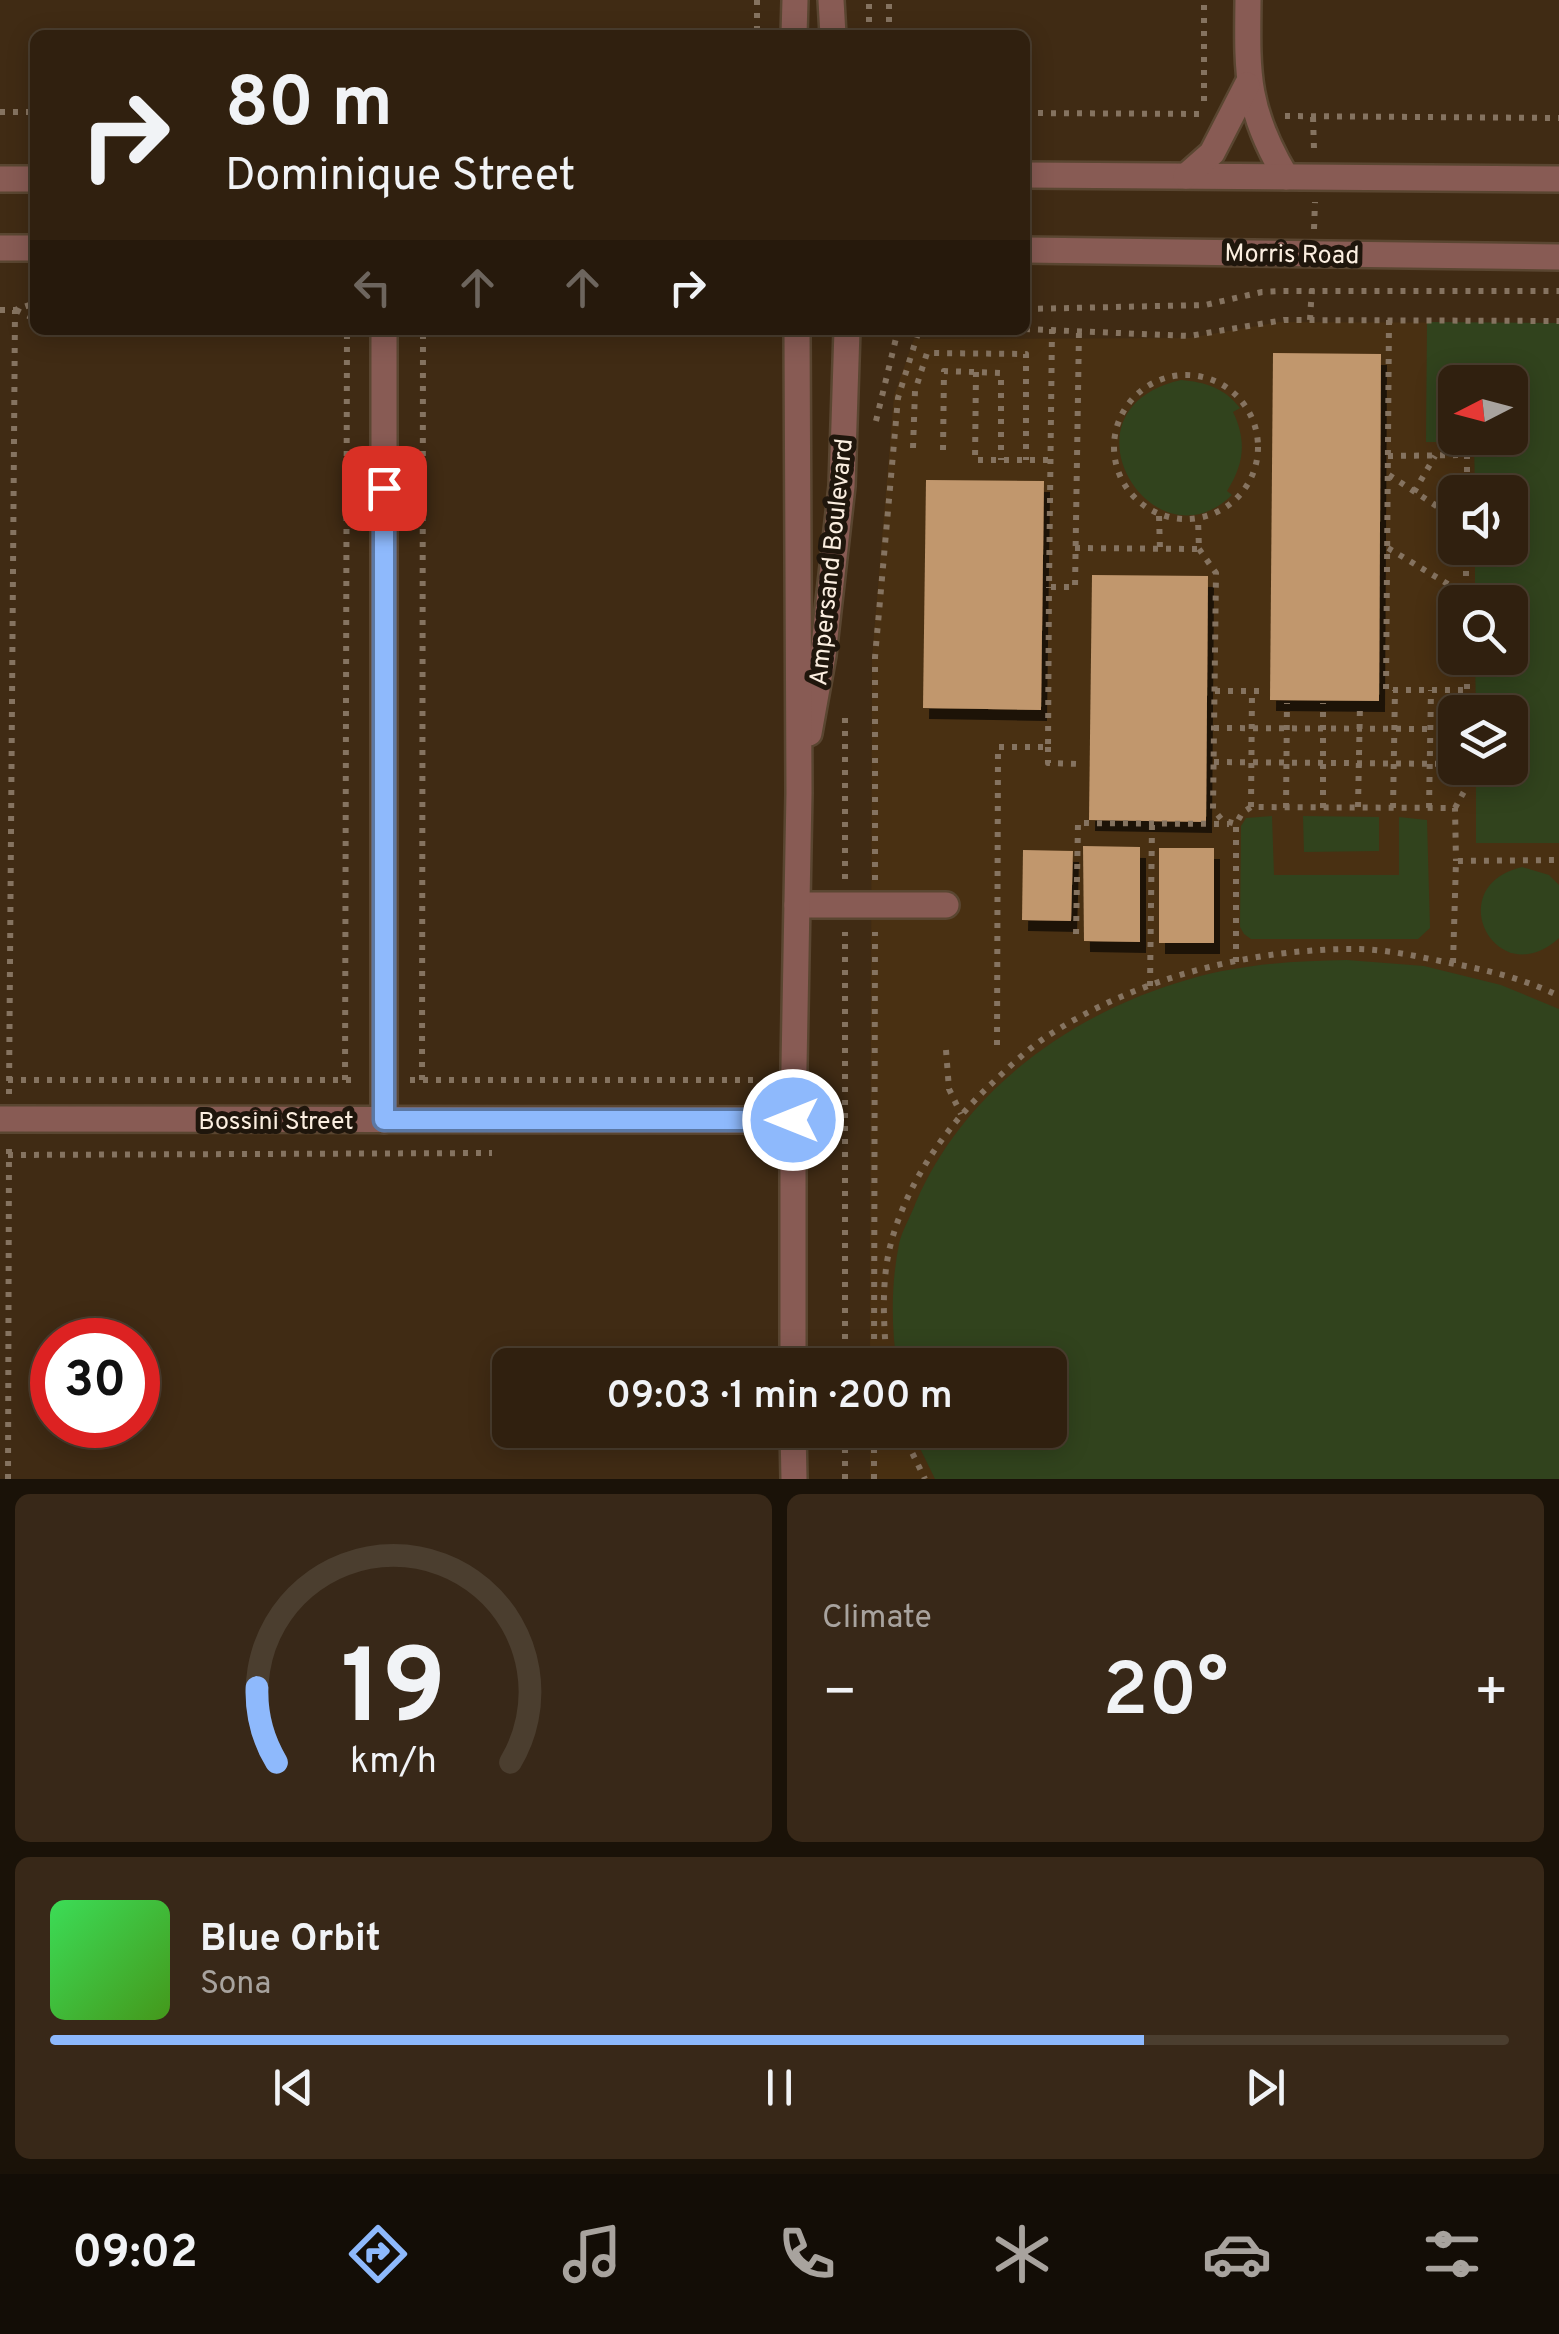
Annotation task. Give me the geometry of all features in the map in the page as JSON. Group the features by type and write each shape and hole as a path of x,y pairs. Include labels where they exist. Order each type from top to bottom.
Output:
{"street":[{"path":"794,30 795,0"},
{"path":"831,0 833,30"},
{"path":"1248,0 1246,114 1286,177"},
{"path":"1186,176 1246,114"},
{"path":"1030,175 1559,179"},
{"path":"0,179 30,179"},
{"path":"0,248 30,248"},
{"name":"Morris Road","path":"1030,250 1559,257"},
{"path":"384,335 384,1120"},
{"name":"Ampersand Boulevard","path":"793,1348 799,793 797,335"},
{"name":"Ampersand Boulevard","path":"799,793 823,655 842,486 847,335"},
{"path":"797,905 946,905"},
{"name":"Bossini Street","path":"5,1119 793,1120"},
{"path":"793,1448 794,1479"}],"path":[{"path":"757,0 757,30"},
{"path":"869,0 869,30"},
{"path":"889,0 889,30"},
{"path":"1204,0 1204,114"},
{"path":"0,112 30,112"},
{"path":"1030,113 1559,118"},
{"path":"1310,320 1314,254 1313,116"},
{"path":"1030,310 1205,305 1262,292 1559,291"},
{"path":"0,310 30,305"},
{"path":"15,310 30,317"},
{"path":"8,1479 5,1119 15,310"},
{"path":"1030,330 1189,336 1266,322 1310,320 1559,321"},
{"path":"1389,320 1386,690 1467,690"},
{"path":"1052,330 1048,763 1080,764"},
{"path":"1049,587 1075,587 1079,330"},
{"path":"345,1080 348,335"},
{"path":"422,1080 423,335"},
{"path":"874,432 897,335"},
{"path":"874,1348 875,657 898,398 917,335"},
{"path":"913,448 914,391 927,354 1026,354 1026,460"},
{"path":"943,450 944,372 1001,373 1000,460"},
{"path":"976,372 975,460 1051,460"},
{"path":"1182,374 1204,377 1241,400 1253,418 1258,440 1254,472 1237,500 1219,513 1198,520 1159,516 1140,505 1121,478 1113,447 1116,425 1126,405 1161,378 1182,374"},
{"path":"1388,456 1466,456 1466,475"},
{"path":"1414,492 1435,456"},
{"path":"1388,474 1438,507"},
{"path":"1159,516 1160,549"},
{"path":"1198,520 1199,549 1216,573 1213,809 1222,820 1236,824"},
{"path":"1076,548 1199,549"},
{"path":"1387,548 1444,585"},
{"path":"1467,675 1467,695"},
{"path":"1393,808 1395,690"},
{"path":"1430,808 1431,690"},
{"path":"1215,691 1266,692"},
{"path":"1251,808 1252,691"},
{"path":"845,1348 846,694"},
{"path":"1286,808 1287,703"},
{"path":"1323,704 1323,808"},
{"path":"1358,808 1360,704"},
{"path":"1214,728 1430,729"},
{"path":"997,1045 998,747 1048,747"},
{"path":"1214,762 1438,764"},
{"path":"1453,963 1455,808 1463,798 1464,785"},
{"path":"1236,962 1236,824 1242,813 1251,808 1455,808"},
{"path":"1076,934 1078,823 1236,824"},
{"path":"1150,986 1152,824"},
{"path":"1456,860 1559,860"},
{"path":"885,1348 883,1306 889,1251 904,1206 932,1154 961,1114 1046,1036 1095,1010 1150,986 1236,962 1360,949 1411,954 1494,972 1559,996"},
{"path":"946,1050 948,1089 961,1114"},
{"path":"8,1155 502,1152"},
{"path":"845,1448 845,1479"},
{"path":"874,1448 874,1479"},
{"path":"910,1448 925,1479"}],"shaded area":[{"path":"1279,322 1559,323 1559,1479 870,1479 870,1448 1067,1448 1067,1348 870,1348 872,658 894,396 914,339 1189,338"}],"green space":[{"path":"1427,322 1559,323 1559,843 1476,843 1476,785 1528,785 1528,695 1476,695 1475,675 1528,675 1528,585 1475,585 1475,565 1528,565 1528,475 1475,475 1474,455 1528,455 1528,365 1438,365 1438,442 1426,442"},
{"path":"1181,380 1214,387 1240,408 1233,412 1242,452 1227,491 1232,495 1202,513 1173,514 1147,500 1128,477 1120,449 1123,421 1143,396"},
{"path":"1272,816 1274,875 1399,875 1399,817 1427,820 1430,928 1418,939 1251,939 1240,927 1241,826 1246,818"},
{"path":"1303,816 1379,817 1379,851 1304,852"},
{"path":"1522,867 1549,875 1559,885 1559,938 1536,952 1515,954 1498,946 1486,931 1481,913 1484,895 1497,878"},
{"path":"1347,960 1424,966 1501,985 1559,1009 1559,1479 935,1479 920,1448 1067,1448 1067,1348 895,1348 894,1274 900,1239 937,1161 993,1090 1065,1034 1147,993 1190,979 1287,962"}],"building":[{"path":"1273,353 1381,354 1379,701 1270,700"},
{"path":"926,480 1044,481 1041,710 923,708"},
{"path":"1092,575 1208,576 1206,822 1089,820"},
{"path":"1083,846 1140,847 1140,942 1084,941"},
{"path":"1159,848 1214,848 1214,943 1159,943"},
{"path":"1023,850 1073,851 1071,921 1022,920"}],"route":[{"path":"384,488 384,1120 793,1120"}]}
